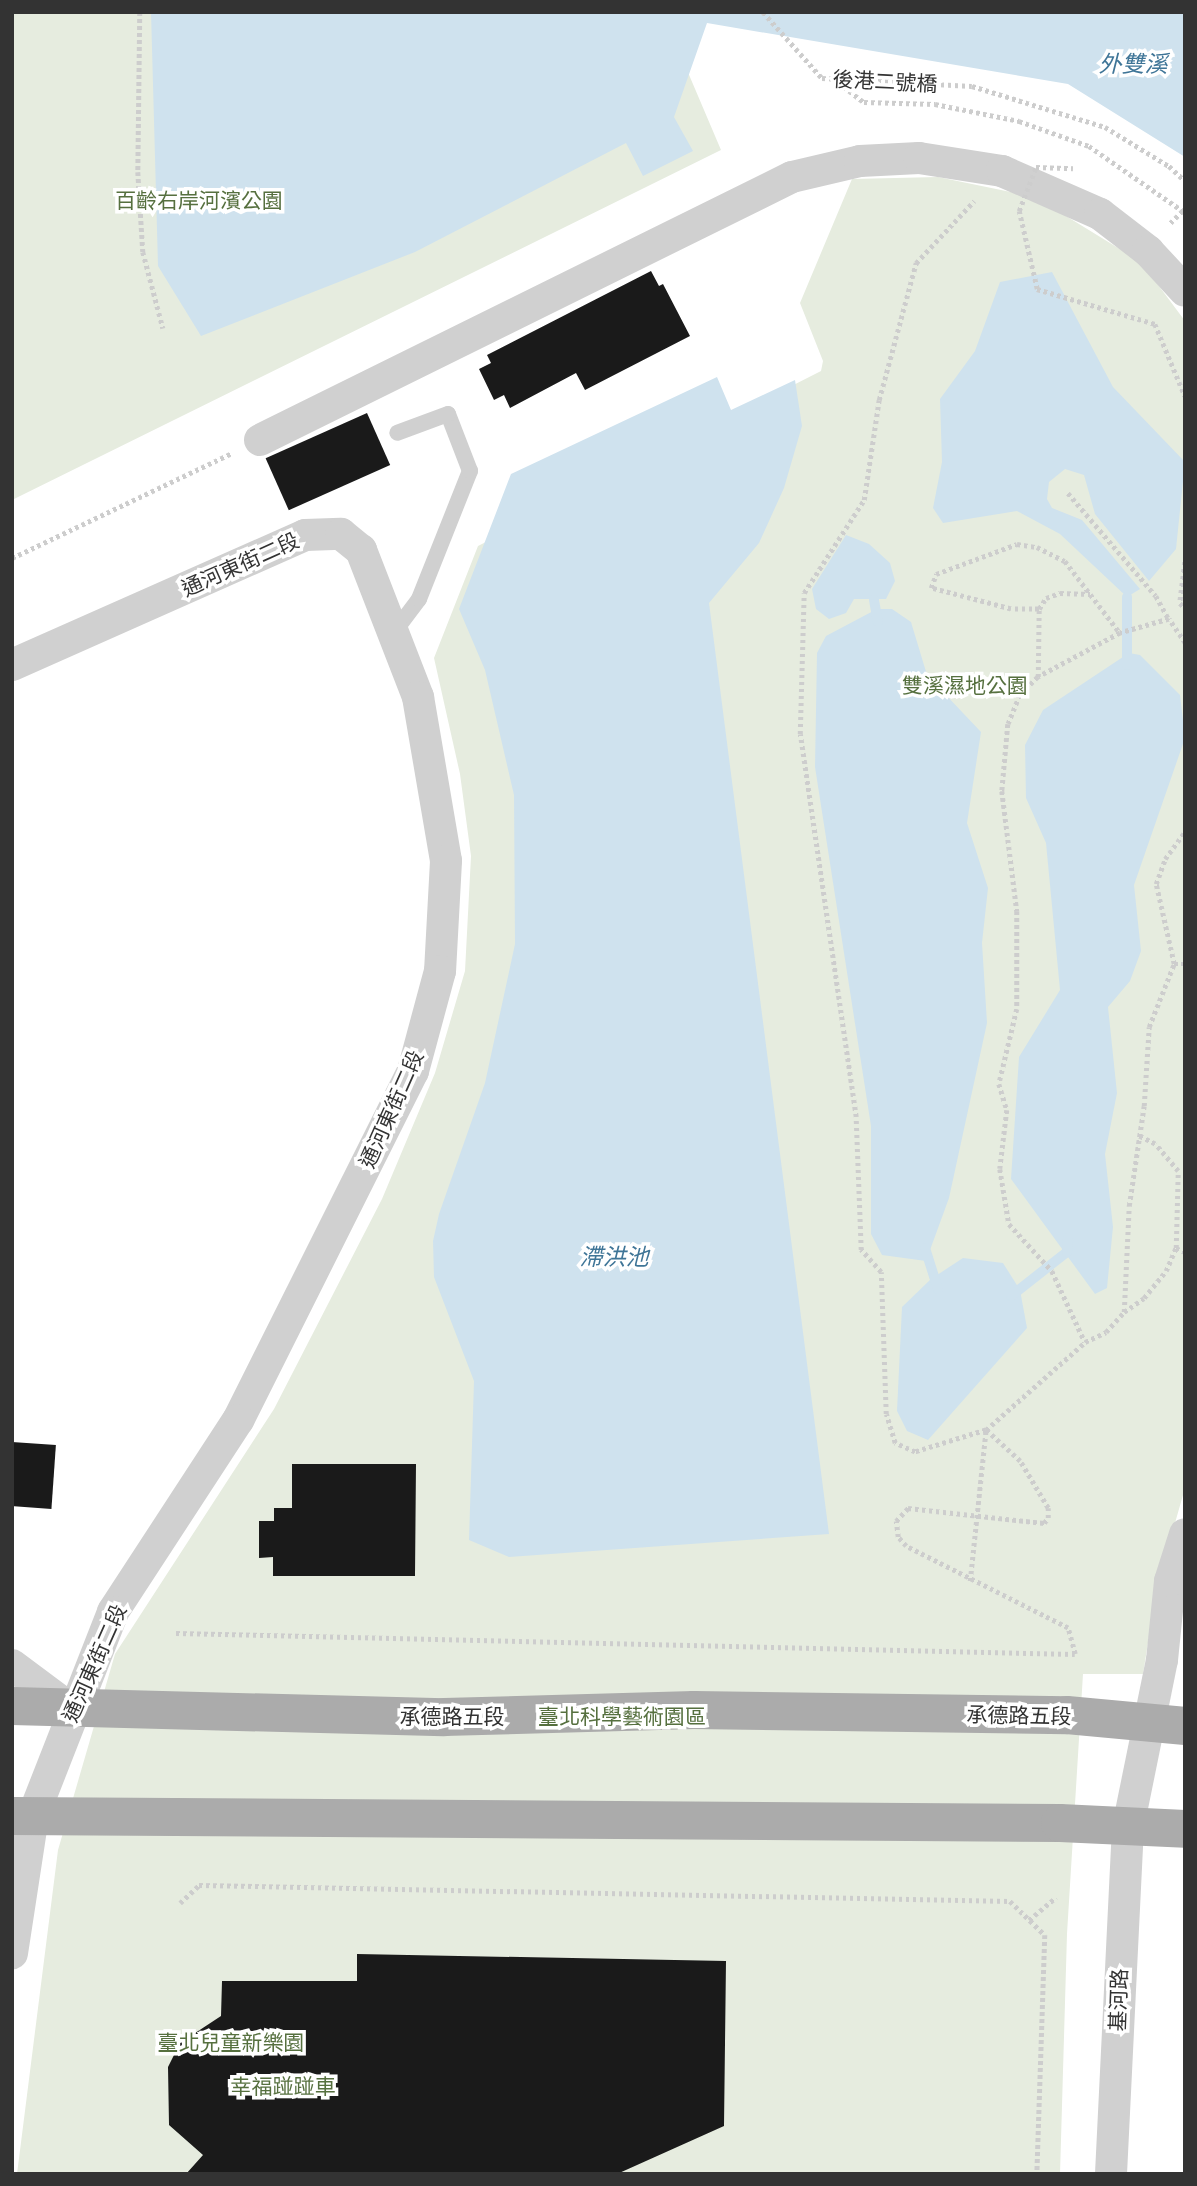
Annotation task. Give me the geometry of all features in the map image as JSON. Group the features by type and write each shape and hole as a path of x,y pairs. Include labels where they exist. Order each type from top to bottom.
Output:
{"main road":[{"name":"承德路五段","path":"12,1706 444,1717 777,1711 1067,1716 1167,1724"},
{"path":"23,1816 1046,1823 1185,1829"}],"street":[{"path":"260,440 792,177 860,161 919,158 1002,171 1100,214 1149,251 1185,291"},
{"name":"通河東街二段","path":"12,665 305,535 341,534 361,550 396,631 418,697 446,861 440,971 413,1071 239,1420 113,1612 23,1816 12,1953"},
{"name":"基河路","path":"1111,2174 1128,1827 1167,1724 1170,1581 1185,1534"},
{"path":"12,1665 71,1709"}],"lane":[{"path":"396,631 419,599 470,471 448,414 397,433"}],"path":[{"path":"140,12 138,172 143,252 163,328"},
{"name":"後港二號橋","path":"763,12 822,78 972,86 1105,127 1169,166 1185,181"},
{"path":"1073,168 1036,167 1019,211 1037,289 1155,324 1185,396"},
{"path":"1002,171 916,263 879,400 864,500 804,593 800,734 856,1118 861,1250 881,1272 887,1414 895,1443 915,1452 986,1430 1085,1342 1106,1332 1124,1312 1144,1298 1166,1270 1176,1248 1178,1171 1155,1144 1137,1135"},
{"path":"12,558 260,440"},
{"path":"1068,492 1156,596 1185,643"},
{"path":"1039,609 1011,609 941,591 929,584 936,573 1017,544 1065,561 1122,633"},
{"path":"1185,562 1180,603 1185,608"},
{"path":"1038,677 1039,609 1046,598 1060,593 1092,595"},
{"path":"1085,1342 1052,1271 1009,1224 1000,1169 1007,1110 999,1084 1017,1009 1017,911 1002,791 1007,724 1020,695 1038,677 1122,633 1169,619"},
{"path":"1124,1312 1137,1135 1144,1106 1149,1027 1174,964 1156,884 1165,859 1185,831"},
{"path":"1174,964 1185,964"},
{"path":"1176,1248 1185,1252"},
{"path":"970,1581 986,1430"},
{"path":"176,1633 1075,1654 1068,1628 970,1581 906,1546 898,1537 896,1521 908,1508 1044,1522 1048,1518 1048,1508 1020,1461 986,1430"},
{"path":"180,1903 199,1885 1010,1901 1045,1935 1037,2174"},
{"path":"1029,1920 1056,1897"}],"green space":[{"name":"百齡右岸河濱公園","path":"12,12 669,12 667,23 721,150 12,500"},
{"name":"臺北科學藝術園區","path":"938,177 1035,197 1141,262 1185,321 1185,1488 1157,1586 1143,1674 1083,1674 1067,1934 1060,2174 17,2174 58,1850 115,1654 274,1409 382,1199 435,1073 465,971 471,856 460,774 434,658 478,546 821,371 823,361 800,303 852,179"}],"water":[{"name":"外雙溪","path":"151,12 1185,12 1185,157 1068,84 707,23 674,117 693,151 643,176 626,143 415,252 201,336 158,266"},
{"path":"1052,272 1113,387 1185,462 1176,549 1149,581 1095,514 1084,475 1065,469 1049,482 1047,499 1052,508 1082,520 1140,589 1127,597 1060,534 1017,511 943,523 933,508 942,462 940,399 975,351 1000,282"},
{"name":"滯洪池","path":"717,377 731,410 795,380 802,426 784,488 759,543 709,603 829,1534 509,1557 469,1540 474,1381 434,1277 433,1241 439,1214 485,1083 515,944 514,795 485,670 459,609 511,474"},
{"path":"846,535 869,544 890,563 895,581 886,599 854,599 846,613 829,619 816,609 812,589"},
{"path":"877,609 892,609 911,622 927,675 981,732 967,823 988,888 982,943 987,1023 949,1198 926,1261 882,1255 871,1234 871,1126 815,767 817,653 826,636"},
{"path":"1129,653 1140,655 1180,695 1185,738 1134,885 1141,951 1130,981 1108,1007 1117,1093 1105,1154 1113,1227 1107,1288 1095,1294 1011,1179 1019,1057 1060,990 1046,843 1026,798 1025,745 1043,710"},
{"path":"963,1258 1003,1263 1020,1290 1027,1328 928,1440 907,1431 897,1411 902,1307 931,1279"}],"building":[{"path":"651,271 659,286 663,284 690,336 585,390 576,373 510,408 504,395 494,400 479,369 491,363 487,355"},
{"path":"367,413 390,465 289,510 266,458"},
{"path":"12,1442 56,1445 51,1509 12,1506"},
{"path":"292,1464 416,1464 415,1576 273,1576 273,1557 259,1558 259,1521 274,1521 274,1508 292,1508"},
{"path":"357,1954 726,1961 724,2126 617,2174 186,2174 203,2155 169,2125 168,2067 180,2043 221,2016 222,1981 357,1981"}],"waterway":[{"path":"1127,597 1127,665"},
{"path":"874,600 878,622"},
{"path":"1011,1296 1067,1252 1068,1238"},
{"path":"925,1248 938,1289"}],"park label":[{"name":"雙溪濕地公園","path":"965,685"},
{"name":"臺北兒童新樂園","path":"231,2042"},
{"name":"幸福踫踫車","path":"283,2086"}]}
